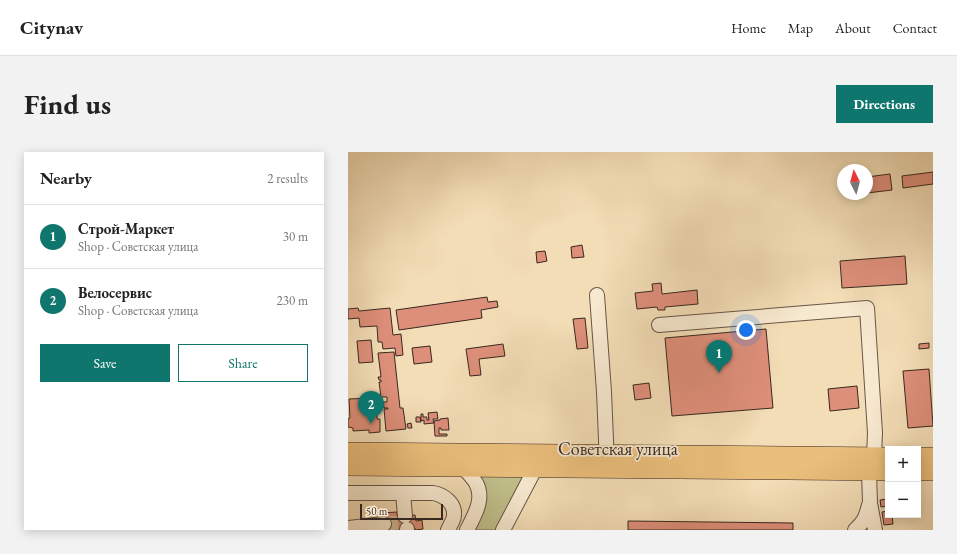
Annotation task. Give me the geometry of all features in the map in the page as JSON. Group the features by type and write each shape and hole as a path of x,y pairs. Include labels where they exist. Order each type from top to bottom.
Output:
{"main road":[{"name":"Советская улица","path":"348,450 885,472"},
{"name":"Советская улица","path":"348,467 536,469 607,461 881,456"},
{"path":"921,456 933,456"},
{"path":"921,472 933,472"}],"street":[{"path":"597,295 607,461"},
{"path":"659,325 867,308 875,432 881,456"},
{"path":"464,468 476,484 480,497 477,510 466,530"},
{"path":"503,530 536,469"},
{"path":"869,471 870,503 875,530"},
{"path":"348,493 438,494 451,502 453,509 453,520 448,530"},
{"path":"403,493 406,525"},
{"path":"855,530 862,524 870,503"},
{"path":"348,528 384,524"}],"shaded area":[{"path":"480,475 525,475 496,530 472,530 486,503"}],"building":[{"path":"933,172 933,184 903,188 902,176"},
{"path":"890,174 892,190 873,192 873,176"},
{"path":"582,245 584,257 572,258 571,247"},
{"path":"545,251 547,261 537,263 536,252"},
{"path":"905,256 907,284 842,288 840,261"},
{"path":"661,283 662,294 697,290 698,304 665,307 665,310 658,310 657,307 637,309 635,293 653,291 652,284"},
{"path":"487,297 488,302 497,301 498,307 481,310 482,318 399,330 396,310"},
{"path":"358,308 359,311 390,308 393,335 401,334 403,355 396,356 395,348 383,349 382,342 378,342 377,326 360,327 359,318 348,319 348,309"},
{"path":"585,318 588,348 577,349 573,319"},
{"path":"766,329 773,408 672,416 665,338"},
{"path":"371,340 373,362 359,363 357,341"},
{"path":"929,343 929,348 919,349 919,344"},
{"path":"503,344 505,356 479,359 481,375 470,376 466,349"},
{"path":"430,346 432,362 414,364 412,348"},
{"path":"394,352 400,408 403,408 406,429 386,431 384,409 388,408 384,408 383,402 387,402 387,397 381,397 379,382 381,382 381,380 379,380 378,377 381,377 378,353"},
{"path":"929,369 933,426 908,428 903,371"},
{"path":"649,383 651,398 635,400 633,385"},
{"path":"857,386 859,408 830,411 828,389"},
{"path":"371,398 372,400 374,399 374,404 372,404 372,407 374,407 374,411 372,411 372,414 377,413 377,419 380,419 380,432 369,433 369,430 353,431 353,428 348,427 348,419 350,418 349,399"},
{"path":"437,412 438,419 433,419 434,423 424,424 424,420 421,421 421,414 429,420 428,413"},
{"path":"416,417 420,417 421,422 416,422"},
{"path":"448,418 449,430 441,430 441,428 439,428 439,434 447,434 447,436 435,436 434,421"},
{"path":"411,423 412,428 408,428 407,424"},
{"path":"885,499 885,506 881,507 880,500"},
{"path":"397,512 397,517 415,515 416,521 422,520 423,529 415,530 415,528 384,530 382,513"},
{"path":"882,512 885,512 885,518 892,518 893,524 884,525"},
{"path":"628,521 793,523 793,530 628,530"}],"tunnel":[{"path":"384,524 406,522"}],"place":[{"name":"Строй-Маркет","path":"719,373"},
{"name":"Велосервис","path":"371,424"}]}
